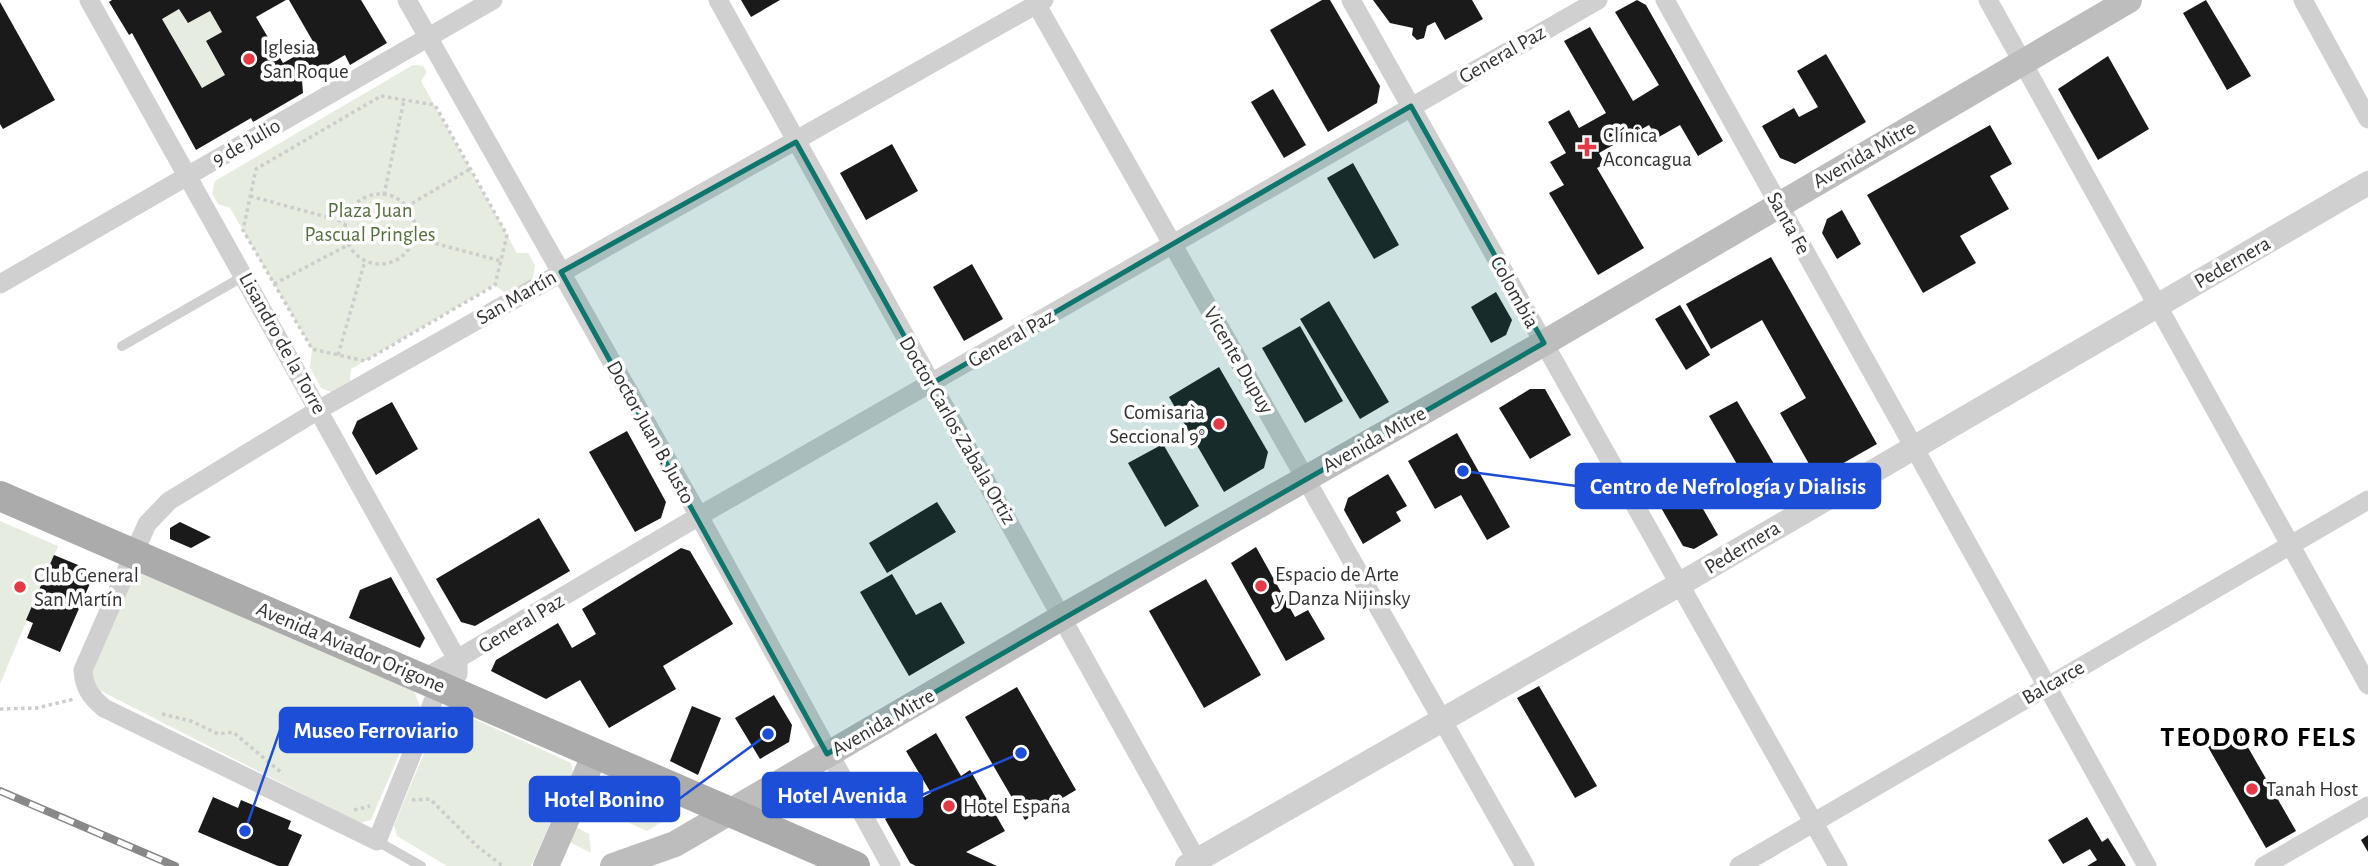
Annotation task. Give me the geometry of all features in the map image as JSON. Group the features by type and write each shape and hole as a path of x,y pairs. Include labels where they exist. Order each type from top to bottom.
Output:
{"main road":[{"name":"Avenida Mitre","path":"613,866 675,844 1064,616 1544,343 1778,203 2129,0"},
{"name":"Avenida Aviador Origone","path":"0,496 133,555 445,679 595,754 855,866"},
{"path":"546,866 595,754"}],"street":[{"name":"Lisandro de la Torre","path":"89,0 320,409 445,679"},
{"name":"Doctor Juan B. Justo","path":"407,0 699,516 827,754 891,866"},
{"name":"9 de Julio","path":"0,284 493,0"},
{"name":"Doctor Carlos Zabala Ortiz","path":"718,0 931,384 1064,616 1195,864"},
{"name":"Colombia","path":"1351,0 1838,866"},
{"name":"General Paz","path":"445,679 699,516 1598,0"},
{"name":"Santa Fe","path":"1665,0 1913,446"},
{"path":"1987,0 2368,685"},
{"path":"2303,0 2368,119"},
{"name":"San Martín","path":"87,688 83,670 133,555 147,524 169,501 320,409 796,142 1038,1"},
{"name":"Vicente Dupuy","path":"1038,1 1525,866"},
{"name":"Pedernera","path":"1195,864 2368,183"},
{"path":"1913,446 2147,866"},
{"name":"Balcarce","path":"1739,866 2368,500"},
{"path":"87,688 104,708 377,841 445,679"},
{"path":"2264,866 2368,806"}],"lane":[{"path":"122,346 245,275"},
{"path":"377,841 421,866"}],"path":[{"path":"381,96 404,100 435,105 507,235 495,285 365,361 312,349 243,230 256,169 381,96"},
{"path":"384,195 404,100"},
{"path":"406,207 470,169"},
{"path":"384,195 401,201 406,207 414,220 414,238 407,253 398,260 376,265 365,261 348,245 345,222 358,202 368,196 384,195"},
{"path":"250,196 345,222"},
{"path":"414,238 501,261"},
{"path":"274,284 348,245"},
{"path":"338,355 365,261"},
{"path":"0,709 37,708 87,688"},
{"path":"157,713 191,721 218,734 233,732 286,776"},
{"path":"351,811 394,801 430,799 478,847 503,866"}],"highlighted area":[{"path":"1411,106 1544,343 827,754 561,272 796,142 931,384"}],"green space":[{"path":"179,9 188,23 210,11 222,32 206,42 225,75 202,88 162,19"},
{"name":"Plaza Juan Pascual Pringles","path":"413,65 423,66 427,72 421,81 517,253 528,253 535,265 533,278 507,294 494,285 351,369 350,381 331,392 321,388 310,367 312,349 230,208 218,204 212,193 215,181"},
{"name":"Club General San Martín","path":"0,521 58,546 0,684"},
{"path":"142,572 414,691 420,706 371,820 360,823 95,688 89,677 134,576"},
{"path":"448,707 571,763 573,773 531,866 447,866 397,836 394,825 442,710"},
{"path":"602,783 674,814 647,831 592,806"},
{"path":"570,824 589,834 591,853 564,839"}],"building":[{"path":"286,0 256,17 283,63 315,45 289,0 361,0 387,43 350,65 345,55 302,80 303,93 253,122 251,118 196,150 132,33 129,35 109,2","holes":["179,9 188,23 210,11 222,32 206,41 225,75 202,88 162,19"]},
{"path":"741,0 780,0 751,17"},
{"path":"1322,0 1330,0 1380,86 1377,103 1328,132 1270,30"},
{"path":"1373,0 1472,0 1483,19 1445,40 1435,22 1427,26 1424,38 1417,40 1412,35 1413,28 1390,23"},
{"name":"Clínica Aconcagua","path":"1637,0 1646,5 1723,141 1698,156 1680,125 1657,138 1649,125 1599,153 1605,164 1597,168 1644,248 1598,275 1549,193 1564,185 1550,162 1566,153 1548,122 1569,110 1579,128 1606,113 1564,41 1590,27 1633,101 1659,85 1615,12"},
{"path":"2206,0 2251,76 2227,90 2183,13"},
{"path":"0,2 55,100 3,129 0,124"},
{"path":"1826,54 1866,122 1795,164 1780,158 1762,126 1794,108 1799,117 1818,107 1797,71"},
{"path":"2108,56 2149,129 2098,160 2058,89"},
{"path":"1273,89 1306,145 1284,158 1251,102"},
{"path":"1990,125 2012,164 1990,176 2009,209 1960,236 1976,263 1923,293 1867,195"},
{"path":"892,144 918,191 866,220 840,173"},
{"path":"1353,163 1399,245 1374,259 1327,178"},
{"path":"1842,210 1861,244 1837,259 1822,233 1827,219"},
{"path":"1771,257 1877,444 1817,478 1780,413 1806,398 1762,320 1711,349 1686,304"},
{"path":"972,264 1003,319 964,341 933,287"},
{"path":"1496,292 1512,320 1506,335 1491,343 1471,307"},
{"path":"1329,301 1389,402 1360,419 1300,319"},
{"path":"1680,305 1710,355 1686,370 1655,319"},
{"path":"1300,326 1343,401 1305,423 1262,348"},
{"name":"Comisarìa Seccional 9°","path":"1219,367 1268,452 1264,468 1224,492 1169,397"},
{"path":"1530,389 1545,389 1571,435 1530,459 1499,408"},
{"path":"1737,401 1791,493 1763,509 1709,416"},
{"path":"392,402 418,449 376,475 352,433 357,421"},
{"path":"627,431 666,502 661,518 635,532 589,452"},
{"path":"1457,433 1510,527 1487,540 1461,495 1435,509 1408,461"},
{"path":"1163,444 1199,506 1165,527 1128,463"},
{"path":"1388,474 1407,506 1396,512 1401,521 1363,544 1344,510 1348,498"},
{"path":"1683,474 1718,535 1694,549 1683,546 1652,492"},
{"path":"937,502 956,532 887,573 869,543"},
{"path":"539,518 570,571 475,626 461,622 436,579"},
{"path":"180,522 211,537 191,548 170,539 170,528"},
{"name":"Espacio de Arte y Danza Nijinsky","path":"1256,547 1295,617 1308,610 1325,639 1286,661 1231,563"},
{"path":"681,548 690,551 733,624 663,666 676,689 609,728 580,680 546,699 491,671 496,660 558,623 572,648 596,634 582,609"},
{"path":"54,555 95,572 60,652 27,638 33,623 26,620"},
{"path":"892,574 916,615 941,602 965,643 909,676 860,592"},
{"path":"391,577 425,638 420,648 349,618 360,590"},
{"path":"1206,579 1261,675 1204,708 1149,611"},
{"path":"1539,686 1597,786 1575,798 1517,698"},
{"path":"1017,687 1076,790 1025,820 965,717"},
{"path":"774,695 792,725 789,742 760,759 735,718"},
{"path":"692,706 721,718 698,775 670,761"},
{"name":"Tanah Host","path":"2238,730 2296,831 2266,848 2208,747"},
{"name":"Hotel España","path":"936,733 961,776 970,770 1005,831 966,852 997,866 916,866 910,863 885,819 931,793 906,751"},
{"path":"213,797 238,808 241,800 291,821 288,829 302,835 288,866 278,866 198,832"},
{"path":"2087,817 2102,842 2108,838 2126,866 2087,866 2097,860 2090,849 2063,864 2048,840"},
{"path":"2368,835 2368,852 2361,840"}],"railway":[{"path":"0,791 175,866"}],"place":[{"name":"Iglesia San Roque","path":"249,59"},
{"name":"Clínica Aconcagua","path":"1587,147"},
{"name":"Comisarìa Seccional 9°","path":"1219,424"},
{"name":"Centro de Nefrología y Dialisis","path":"1463,471"},
{"name":"Espacio de Arte y Danza Nijinsky","path":"1261,586"},
{"name":"Club General San Martín","path":"20,587"},
{"name":"Hotel Bonino","path":"768,734"},
{"name":"Hotel Avenida","path":"1021,753"},
{"name":"Tanah Host","path":"2252,789"},
{"name":"Hotel España","path":"949,806"},
{"name":"Museo Ferroviario","path":"245,831"}],"district":[{"name":"TEODORO FELS","path":"2259,736"}]}
